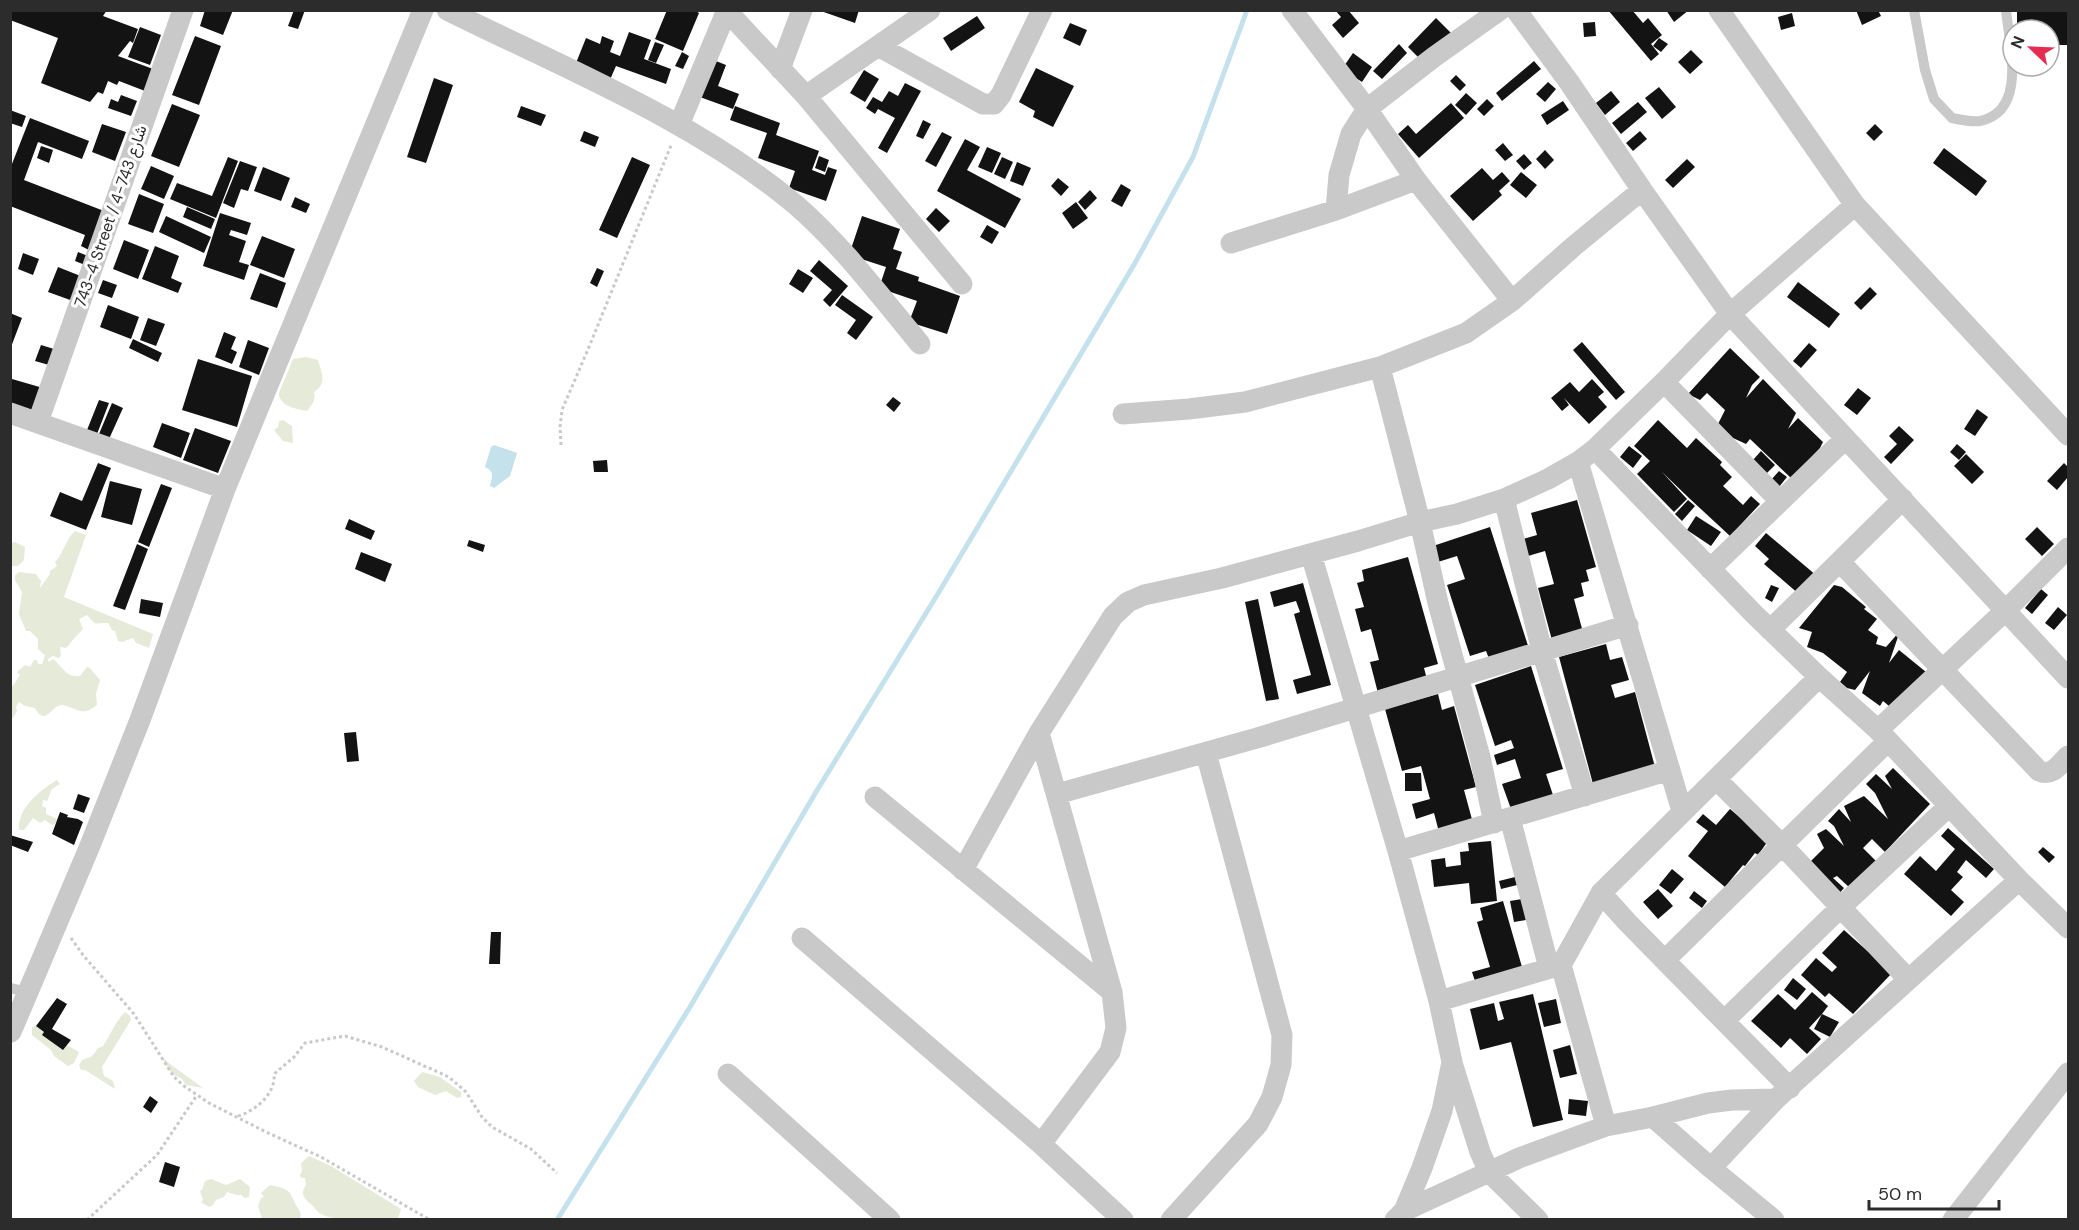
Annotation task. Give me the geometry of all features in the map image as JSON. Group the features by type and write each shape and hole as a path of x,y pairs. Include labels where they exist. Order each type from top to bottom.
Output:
{"street":[{"name":"743-4 Street / شارع 743-4","path":"38,422 183,10"},
{"path":"11,1032 19,990 56,925 89,848 140,720 225,489 423,10"},
{"path":"447,10 679,125 726,153 795,204 832,238 920,344"},
{"path":"780,69 802,10"},
{"path":"806,96 930,10"},
{"path":"878,46 983,104 994,104 1001,95 1042,10"},
{"path":"1292,10 1367,109 1416,180 1512,301"},
{"path":"1336,210 1339,175 1351,134 1367,109 1500,10"},
{"path":"1516,10 1569,82 1730,314 2068,678"},
{"path":"1719,10 1855,205 2068,435"},
{"path":"679,125 727,11 806,96 962,284"},
{"path":"1231,243 1336,210 1416,180"},
{"path":"1123,414 1245,402 1380,367 1466,333 1512,301 1642,190"},
{"path":"963,870 1039,733 1113,616 1128,602 1144,595 1222,578 1420,522 1457,514 1504,499 1548,479 1578,462 1595,449 1730,314 1855,205"},
{"path":"1380,367 1420,522 1437,603 1459,677 1502,821 1556,967 1606,1126"},
{"path":"1664,382 1780,501"},
{"path":"10,412 225,489"},
{"path":"1710,568 1845,439"},
{"path":"1595,449 1770,630 1883,735 2019,880 2068,928"},
{"path":"1578,462 1682,811"},
{"path":"1504,499 1542,651 1585,796"},
{"path":"1770,630 1903,500"},
{"path":"1665,960 1783,846 1942,670 2068,548"},
{"path":"1311,554 1398,851 1439,1001 1452,1062 1480,1152 1489,1172 1538,1220"},
{"path":"1840,563 2039,771 2052,772 2068,756"},
{"path":"1057,794 1206,753 1628,625"},
{"path":"1439,1001 1556,967 1601,893 1819,677"},
{"path":"1039,733 1112,992 1116,1028 1110,1052 1041,1144"},
{"path":"1171,1220 1258,1124 1272,1097 1281,1065 1282,1035 1206,753"},
{"path":"1398,851 1670,770"},
{"path":"1716,778 1908,979"},
{"path":"875,797 1112,992"},
{"path":"1724,1021 1949,806"},
{"path":"1711,1168 1783,1094 2019,880"},
{"path":"1601,893 1724,1021 1783,1094"},
{"path":"802,938 1041,1144 1123,1220"},
{"path":"1400,1215 1438,1121 1452,1062"},
{"path":"1953,1220 2068,1073"},
{"path":"728,1074 890,1220"},
{"path":"1400,1215 1518,1158 1606,1126 1708,1103 1783,1094"},
{"path":"1653,1117 1774,1220"}],"lane":[{"path":"1914,10 1925,70 1934,99 1952,118 1979,121 1992,116 2003,107 2013,83 2006,10"}],"path":[{"path":"561,445 562,410 679,125"},
{"path":"56,925 74,942 134,1014 174,1077 197,1095 236,1117 321,1157 430,1220"},
{"path":"236,1117 248,1113 267,1097 275,1079 274,1074 294,1057 302,1045 345,1036 382,1047 449,1077 466,1092 482,1117 492,1127 531,1149 557,1173"},
{"path":"87,1220 153,1160 197,1095"}],"green space":[{"path":"306,357 318,360 322,377 321,385 314,392 313,402 307,411 285,404 279,393 293,359"},
{"path":"283,420 292,426 293,443 283,441 274,430 278,427 279,421"},
{"path":"75,531 86,535 64,597 153,634 149,648 136,643 133,638 118,641 115,631 108,623 96,624 87,615 79,619 83,629 66,648 60,647 61,656 48,659 49,662 53,659 68,673 75,676 80,676 87,667 90,668 100,680 96,694 97,705 87,711 79,711 62,705 46,716 42,716 35,708 19,702 16,707 17,711 11,718 11,683 13,686 20,675 17,672 25,665 30,667 34,660 42,664 45,655 38,649 38,639 30,631 26,631 19,614 22,592 15,580 15,575 19,572 36,574 41,581 40,588 50,571 57,566 55,562"},
{"path":"15,542 25,547 24,560 18,566 11,566 11,543"},
{"path":"57,780 60,784 52,789 47,801 43,800 42,806 46,808 46,814 57,819 56,823 52,825 45,820 40,823 33,818 24,830 19,830 19,822 31,801"},
{"path":"125,1012 131,1020 102,1067 104,1076 113,1081 115,1089 85,1070 81,1070 79,1065 82,1060 91,1057 97,1049 103,1046"},
{"path":"36,1026 63,1049 67,1045 79,1052 74,1063 68,1066 32,1035 32,1027"},
{"path":"163,1058 203,1088 186,1085 182,1079 172,1074"},
{"path":"422,1072 440,1077 461,1092 461,1097 457,1098 446,1091 435,1095 418,1087 414,1081"},
{"path":"309,1156 331,1166 401,1209 398,1219 347,1219 327,1217 320,1213 306,1200 303,1193 306,1185 305,1178 301,1178 300,1175 301,1163"},
{"path":"211,1179 226,1185 240,1179 250,1187 249,1197 245,1198 227,1192 224,1197 216,1200 209,1207 201,1202 203,1200 200,1191 205,1181"},
{"path":"270,1185 289,1193 300,1212 300,1219 262,1219 258,1206 261,1198 264,1197 261,1193"}],"water":[{"path":"494,445 517,453 510,476 494,488 490,486 492,473 485,467 491,447"}],"building":[{"path":"10,10 107,10 103,16 138,29 133,43 130,41 118,56 153,69 145,91 119,81 117,85 108,81 103,94 98,92 90,102 41,83 58,38 10,20"},
{"path":"205,10 233,10 223,35 200,26"},
{"path":"294,10 305,10 298,29 288,26"},
{"path":"667,10 694,10 699,13 683,51 655,39"},
{"path":"818,10 859,10 855,23"},
{"path":"1335,10 1348,10 1359,23 1343,38 1332,25 1341,17"},
{"path":"1608,10 1632,10 1643,23 1648,18 1662,35 1651,44 1659,54 1651,61"},
{"path":"1666,10 1689,10 1674,22"},
{"path":"1856,10 1878,10 1881,16 1862,25"},
{"path":"2017,10 2068,10 2068,45 2061,45 2061,18 2017,18"},
{"path":"1792,13 1795,26 1781,30 1778,17"},
{"path":"977,16 985,28 951,51 943,38"},
{"path":"1436,18 1453,35 1425,64 1408,47"},
{"path":"1595,22 1596,36 1584,37 1583,23"},
{"path":"1070,23 1087,30 1080,46 1063,38"},
{"path":"140,27 161,35 150,65 128,57"},
{"path":"629,32 651,40 644,59 671,69 666,84 616,66 609,82 574,68 586,38 600,44 602,36 614,41 610,52 620,56"},
{"path":"195,36 221,46 199,105 172,95"},
{"path":"1659,38 1668,44 1661,52 1653,46"},
{"path":"655,42 664,45 656,63 648,60"},
{"path":"1399,44 1407,53 1382,79 1373,71"},
{"path":"1691,50 1703,62 1690,74 1678,62"},
{"path":"682,52 689,56 683,69 675,66"},
{"path":"1353,53 1372,67 1362,82 1342,69"},
{"path":"711,59 726,65 718,86 739,94 733,109 697,96"},
{"path":"1534,61 1541,69 1502,101 1496,93"},
{"path":"1036,68 1074,86 1053,127 1033,117 1035,111 1019,102"},
{"path":"864,70 879,79 865,102 850,93"},
{"path":"1456,75 1466,85 1460,91 1450,81"},
{"path":"434,78 453,85 426,163 407,157"},
{"path":"1548,82 1556,89 1545,102 1536,94"},
{"path":"905,83 921,91 887,153 878,148 895,118 878,109 875,114 866,108 873,97 882,102 889,91 898,96"},
{"path":"1659,87 1676,107 1662,119 1645,98"},
{"path":"1611,91 1620,102 1605,115 1596,103"},
{"path":"1466,93 1477,103 1466,115 1455,105"},
{"path":"121,95 137,101 131,116 108,108 111,99 118,102"},
{"path":"1487,99 1494,106 1484,116 1477,109"},
{"path":"1563,101 1569,110 1547,125 1541,115"},
{"path":"1638,102 1647,112 1621,134 1612,123"},
{"path":"1451,103 1464,118 1419,158 1398,134 1408,125 1416,134"},
{"path":"172,104 200,115 179,167 151,156"},
{"path":"521,106 546,115 541,126 517,117"},
{"path":"735,106 780,123 776,135 819,151 812,170 825,175 828,167 837,170 826,201 789,188 795,171 758,158 767,133 730,120"},
{"path":"10,110 26,116 22,127 10,123"},
{"path":"30,118 89,141 82,159 38,142 24,180 104,211 89,250 81,246 85,235 10,206 10,169"},
{"path":"923,120 931,124 923,139 916,136"},
{"path":"102,124 126,132 115,161 92,152"},
{"path":"1875,124 1883,132 1874,141 1866,133"},
{"path":"584,131 599,137 595,147 580,141"},
{"path":"1640,131 1647,139 1633,151 1626,143"},
{"path":"942,132 952,137 936,167 925,161"},
{"path":"965,139 980,147 967,170 1021,199 1005,228 937,191"},
{"path":"1503,143 1513,155 1505,161 1495,150"},
{"path":"41,146 53,150 49,163 37,158"},
{"path":"987,147 1001,153 992,173 978,167"},
{"path":"1944,148 1987,181 1976,196 1933,163"},
{"path":"1545,150 1554,160 1545,169 1536,159"},
{"path":"1524,154 1532,163 1524,170 1516,161"},
{"path":"819,156 829,160 825,172 815,168"},
{"path":"228,157 238,161 216,218 170,199 177,183 212,196"},
{"path":"632,157 650,165 617,238 599,230"},
{"path":"1002,157 1013,162 1005,179 994,174"},
{"path":"1687,159 1695,167 1673,188 1665,180"},
{"path":"240,161 257,167 248,191 241,189 234,208 223,203"},
{"path":"1017,162 1031,168 1023,186 1010,181"},
{"path":"151,166 174,176 164,199 141,189"},
{"path":"263,167 290,178 281,201 254,191"},
{"path":"1482,168 1493,180 1502,172 1510,181 1499,191 1502,195 1473,221 1450,196"},
{"path":"1521,172 1537,185 1526,198 1510,185"},
{"path":"1058,178 1069,187 1061,196 1051,186"},
{"path":"1121,184 1131,190 1122,207 1111,201"},
{"path":"1090,190 1097,198 1085,210 1078,202"},
{"path":"139,194 164,204 153,233 128,224"},
{"path":"295,197 310,204 306,213 291,207"},
{"path":"1076,202 1088,218 1073,229 1062,213"},
{"path":"187,207 215,219 211,229 183,217"},
{"path":"936,208 950,221 939,232 926,219"},
{"path":"220,213 251,223 247,235 231,230 229,235 246,241 239,262 249,265 244,280 203,266"},
{"path":"166,216 211,237 204,253 159,232"},
{"path":"862,216 900,229 893,249 902,252 896,269 919,277 918,281 960,296 947,334 909,322 917,301 879,288 886,267 849,255"},
{"path":"987,225 999,232 992,244 980,237"},
{"path":"262,236 295,249 284,278 250,265"},
{"path":"124,240 149,250 138,279 113,269"},
{"path":"155,246 179,256 171,278 182,283 178,293 142,279"},
{"path":"78,252 88,256 85,265 75,261"},
{"path":"23,253 39,259 33,275 18,269"},
{"path":"819,260 848,286 830,307 823,300 832,290 810,271"},
{"path":"58,267 83,277 73,301 48,292"},
{"path":"597,268 604,271 597,287 590,283"},
{"path":"798,269 813,278 803,293 789,284"},
{"path":"260,273 286,283 277,308 250,299"},
{"path":"103,280 117,285 112,298 98,293"},
{"path":"1798,282 1840,314 1829,328 1787,297"},
{"path":"1870,287 1877,294 1861,310 1854,303"},
{"path":"842,295 873,317 856,340 847,333 856,320 835,305"},
{"path":"108,305 139,317 131,339 100,327"},
{"path":"10,313 22,318 11,347 10,347"},
{"path":"148,318 165,324 156,346 140,340"},
{"path":"224,332 236,337 231,349 237,352 232,364 215,357"},
{"path":"133,339 162,353 158,362 129,348"},
{"path":"248,340 269,348 259,375 239,367"},
{"path":"1582,342 1625,392 1616,400 1573,350"},
{"path":"1809,343 1817,350 1801,368 1793,361"},
{"path":"41,345 54,349 49,365 35,361"},
{"path":"1730,348 1760,377 1752,385 1746,398 1763,379 1796,413 1788,429 1798,418 1823,442 1791,478 1750,439 1746,444 1733,438 1718,424 1725,410 1707,393 1700,400 1688,394"},
{"path":"198,359 252,376 237,427 182,410"},
{"path":"12,379 43,388 35,414 10,407"},
{"path":"1592,379 1604,392 1598,397 1607,407 1589,424 1564,398 1569,405 1562,411 1551,398 1570,382 1579,392"},
{"path":"1858,388 1871,398 1857,415 1844,405"},
{"path":"893,397 901,403 894,412 886,405"},
{"path":"99,400 109,403 97,434 87,430"},
{"path":"112,403 123,408 109,439 99,434"},
{"path":"1977,409 1988,417 1975,436 1964,429"},
{"path":"1658,420 1687,448 1696,438 1722,462 1720,465 1732,477 1723,486 1743,505 1751,496 1760,504 1730,536 1662,472 1687,499 1674,512 1637,474 1650,461 1634,446"},
{"path":"162,423 190,433 181,458 153,447"},
{"path":"1899,426 1914,440 1891,464 1884,457 1897,444 1889,436"},
{"path":"195,428 231,441 218,473 183,460"},
{"path":"1957,444 1966,452 1959,460 1950,452"},
{"path":"1629,446 1642,456 1633,468 1620,457"},
{"path":"1761,451 1775,465 1767,473 1753,460"},
{"path":"1966,454 1984,472 1972,484 1954,466"},
{"path":"607,460 608,472 594,472 593,461"},
{"path":"98,463 111,468 86,530 50,516 60,492 82,501"},
{"path":"2064,463 2068,467 2068,477 2057,490 2047,481"},
{"path":"1779,471 1787,477 1779,487 1771,480"},
{"path":"110,481 142,489 132,525 101,517"},
{"path":"161,484 172,488 149,547 138,542"},
{"path":"1577,500 1596,567 1586,570 1589,581 1581,583 1584,596 1574,599 1584,636 1553,644 1538,588 1554,584 1545,551 1528,556 1523,539 1537,535 1531,513"},
{"path":"1688,500 1695,506 1682,521 1675,514"},
{"path":"1696,516 1721,532 1711,546 1687,530"},
{"path":"349,519 375,531 371,540 345,529"},
{"path":"1490,527 1529,649 1490,661 1486,651 1470,656 1447,585 1465,579 1457,556 1438,562 1433,546"},
{"path":"2037,527 2054,544 2042,556 2025,539"},
{"path":"1766,533 1817,576 1800,595 1764,564 1769,559 1755,546"},
{"path":"469,540 485,545 483,552 467,546"},
{"path":"137,544 148,549 125,610 113,606"},
{"path":"361,552 392,564 385,582 355,569"},
{"path":"1408,557 1438,664 1424,668 1428,683 1379,697 1370,662 1379,660 1371,629 1361,632 1355,609 1364,607 1357,583 1364,581 1362,570"},
{"path":"1303,583 1331,685 1297,694 1293,680 1311,675 1294,614 1300,612 1296,601 1274,607 1270,592"},
{"path":"1771,585 1779,588 1772,602 1765,598"},
{"path":"1834,585 1842,587 1877,619 1868,630 1878,637 1876,644 1886,647 1900,631 1889,663 1899,650 1926,672 1895,711 1883,701 1880,706 1862,693 1870,671 1855,690 1847,688 1840,682 1847,672 1823,653 1807,647 1812,632 1799,628"},
{"path":"2041,589 2048,595 2032,614 2025,608"},
{"path":"141,599 163,603 160,617 139,613"},
{"path":"1258,599 1279,699 1266,701 1245,602"},
{"path":"2058,607 2067,615 2054,630 2045,623"},
{"path":"1606,644 1610,660 1622,657 1629,680 1611,685 1615,698 1635,692 1655,767 1593,784 1559,657"},
{"path":"1531,666 1563,769 1546,774 1553,795 1511,809 1502,784 1521,778 1515,759 1497,765 1494,755 1514,748 1511,740 1495,746 1475,685"},
{"path":"1438,694 1442,710 1454,706 1476,787 1464,790 1473,823 1439,832 1434,813 1416,819 1412,804 1430,799 1421,766 1402,771 1385,709"},
{"path":"356,732 359,761 347,762 344,733"},
{"path":"1893,768 1930,804 1885,852 1872,839 1863,848 1876,861 1850,888 1837,876 1833,878 1844,888 1838,895 1807,865 1824,848 1817,834 1826,829 1844,846 1834,826 1828,821 1839,809 1851,822 1844,806 1864,796 1888,819 1875,793 1866,784 1876,774 1892,789 1885,776"},
{"path":"1405,773 1421,773 1422,791 1405,791"},
{"path":"78,794 90,798 84,813 73,809"},
{"path":"1730,809 1768,841 1758,855 1755,853 1725,887 1688,856 1708,831 1696,822 1703,814 1716,825"},
{"path":"60,812 83,822 74,845 52,834"},
{"path":"1948,828 1994,869 1986,878 1966,860 1957,872 1963,877 1951,890 1964,902 1951,916 1904,874 1920,856 1936,871 1955,849 1941,836"},
{"path":"10,835 33,842 28,852 10,845"},
{"path":"1491,841 1497,901 1471,904 1469,883 1434,887 1431,860 1445,858 1446,867 1461,865 1460,852 1469,851 1468,843"},
{"path":"2043,847 2055,857 2049,863 2038,852"},
{"path":"1672,869 1684,879 1671,894 1659,885"},
{"path":"1515,877 1517,885 1501,889 1499,881"},
{"path":"1658,889 1673,906 1658,919 1643,902"},
{"path":"1694,891 1707,901 1702,908 1689,898"},
{"path":"1522,899 1526,920 1514,922 1510,901"},
{"path":"1503,901 1522,967 1475,981 1472,972 1490,967 1477,922 1483,920 1480,908"},
{"path":"1844,930 1892,973 1853,1014 1829,993 1825,997 1801,975 1816,958 1832,972 1837,967 1822,953"},
{"path":"491,932 501,932 500,964 489,964"},
{"path":"1793,978 1806,989 1797,1000 1784,990"},
{"path":"1812,992 1828,1006 1809,1028 1821,1039 1807,1054 1790,1038 1781,1048 1751,1021 1778,994 1795,1010"},
{"path":"1533,994 1563,1120 1533,1127 1511,1042 1480,1050 1470,1009 1494,1003 1498,1021 1504,1019 1499,1002"},
{"path":"57,998 67,1004 52,1029 71,1040 63,1050 42,1035 44,1032 36,1026"},
{"path":"1556,999 1561,1023 1544,1027 1538,1003"},
{"path":"1822,1014 1839,1022 1830,1037 1814,1029"},
{"path":"1570,1045 1577,1074 1560,1078 1553,1050"},
{"path":"150,1096 158,1102 151,1113 143,1107"},
{"path":"1569,1099 1588,1101 1586,1116 1568,1114"},
{"path":"165,1162 180,1167 174,1187 159,1182"}],"waterway":[{"path":"557,1220 690,1007 816,792 939,592 1135,263 1193,157 1247,10"}]}
